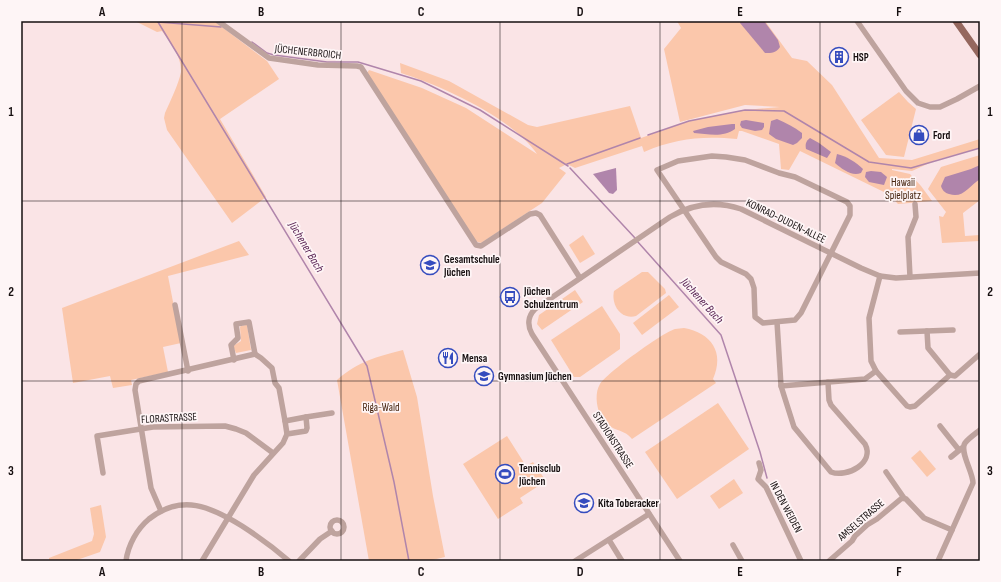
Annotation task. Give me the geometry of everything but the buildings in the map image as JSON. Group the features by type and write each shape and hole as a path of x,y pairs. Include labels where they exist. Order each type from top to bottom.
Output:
{"main road":[{"path":"956,21 980,55"}],"street":[{"path":"857,21 906,91 918,103 927,106 940,107 980,86"},
{"name":"JÜCHENERBROICH","path":"220,22 268,58 318,65 360,67 477,245 481,246 530,214 536,212 540,215 580,278"},
{"path":"722,156 749,161 779,173 795,176 849,204 851,208 831,253 799,316 792,321 763,323 755,317 754,286 751,279 746,274 717,258 657,170 674,162 700,157 722,156"},
{"name":"KONRAD-DUDEN-ALLEE","path":"530,329 529,320 533,311 564,289 632,242 670,218 684,210 710,204 736,207 880,276 896,278 980,273"},
{"path":"910,277 908,237 916,217 915,204"},
{"path":"880,276 869,320 871,361 876,371 904,403 910,407 917,404 950,375 955,376 980,354"},
{"path":"175,305 188,371"},
{"path":"202,561 254,475 284,440 287,434 280,388 275,383 272,368 255,354 249,322 236,324 238,338 231,345 234,360"},
{"path":"777,322 781,386 795,430 830,471 834,473 846,473 853,470 865,460 867,450 865,444 831,405 829,400 828,382"},
{"name":"STADIONSTRASSE","path":"530,329 680,561"},
{"path":"900,332 953,330"},
{"path":"927,331 928,348 950,375"},
{"path":"162,511 152,490 140,429 135,390 137,383 145,379 188,371 255,354"},
{"path":"781,386 865,379 876,371"},
{"path":"285,421 332,413"},
{"path":"287,434 306,431 306,417"},
{"path":"938,561 973,483 962,448 940,426"},
{"name":"FLORASTRASSE","path":"102,473 97,436 157,427 229,427 246,433 273,453"},
{"path":"951,457 980,430"},
{"name":"IN DEN WEIDEN","path":"759,463 761,470 758,479 766,487 801,561"},
{"path":"886,472 904,498 908,500 924,518 952,530"},
{"name":"AMSELSTRASSE","path":"829,561 868,525 878,519 900,499 904,498"},
{"path":"126,561 129,548 139,530 146,522 162,511 179,506 196,505 208,508 228,518 263,540 289,561"},
{"path":"578,560 650,514"},
{"path":"299,561 320,538 332,531"},
{"path":"609,540 622,561"},
{"path":"733,545 742,561"}],"green space":[{"path":"135,21 214,21 267,61 279,79 220,119 266,197 232,223 167,130 164,118 165,113 181,72 178,55 162,31 157,32"},
{"name":"Hawaii Spielplatz","path":"677,21 765,21 792,58 807,61 832,85 879,158 912,160 980,139 980,148 936,160 912,171 892,169 910,174 932,201 898,204 887,192 886,193 800,151 789,170 781,169 779,144 742,131 739,131 737,139 690,139 656,147 644,152 642,146 575,168 567,164 559,168 566,173 542,203 481,243 475,241 367,73 369,70 422,88 466,108 537,154 526,141 494,116 456,95 401,73 400,63 449,81 528,125 537,127 630,106 641,138 689,121 745,110 780,107 745,105 680,122 664,49 681,28"},
{"path":"899,92 916,109 904,157 886,155 861,120"},
{"path":"980,155 980,200 963,213 965,236 980,235 980,241 942,243 939,216 943,217 946,212 928,189 941,167"},
{"path":"583,235 595,254 580,263 569,245"},
{"path":"239,241 249,255 168,276 181,343 163,347 168,372 131,380 132,385 113,388 110,376 73,383 62,308"},
{"path":"642,272 648,272 665,289 666,293 636,316 625,316 615,306 613,296 614,291"},
{"path":"575,290 583,302 542,330 537,324 539,315"},
{"path":"669,295 679,307 642,335 633,323"},
{"path":"602,306 620,334 620,349 580,377 574,377 551,340"},
{"path":"247,325 251,350 236,353 233,346 241,341 240,327"},
{"path":"684,328 702,334 713,345 717,360 713,379 716,383 632,439 628,435 607,424 603,420 598,407 597,395 600,384 613,371 647,345 668,332 675,329"},
{"name":"Riga-Wald","path":"403,350 417,397 433,496 445,557 428,561 369,561 337,380 353,368 368,360"},
{"path":"718,403 749,449 677,499 645,452"},
{"name":"Tennisclub Jüchen","path":"507,436 526,466 533,462 546,481 520,498 523,503 498,519 463,464"},
{"path":"920,450 936,469 927,477 911,458"},
{"path":"734,479 743,493 719,509 710,496"},
{"path":"101,505 106,537 100,552 74,561 49,561 49,558 92,541 94,534 90,508"}],"shaded area":[{"path":"741,21 764,21 778,40 780,47 774,52 765,53 740,23"},
{"path":"777,119 802,133 802,138 793,145 776,139 769,134 771,121"},
{"path":"746,120 764,123 764,127 762,130 755,131 742,128 740,125 741,121"},
{"path":"735,124 735,129 726,134 710,135 694,133 693,131 708,127"},
{"path":"810,138 831,152 827,158 806,149 806,143"},
{"path":"837,154 857,164 863,169 861,173 851,173 835,163"},
{"path":"980,165 980,179 966,191 958,195 954,195 945,192 942,189 941,186 945,177"},
{"path":"616,168 617,190 613,194 609,193 593,174"},
{"path":"866,172 881,172 887,177 884,185 869,182 865,177"}],"waterway":[{"name":"Jüchener Bach","path":"158,22 367,366 394,482 409,561"},
{"name":"Jüchener Bach","path":"158,22 221,27"},
{"name":"Jüchener Bach","path":"252,42 267,53 274,55 327,62 358,62 421,81 480,110 568,166"},
{"path":"648,135 689,121 745,110 784,111 869,162 911,168 980,148"},
{"path":"567,164 640,138"},
{"name":"Jüchener Bach","path":"570,168 635,238"},
{"name":"Jüchener Bach","path":"637,241 721,335 760,452 767,478"}],"place":[{"name":"HSP","path":"839,57"},
{"name":"Ford","path":"919,135"},
{"name":"Gesamtschule Jüchen","path":"430,265"},
{"name":"Jüchen Schulzentrum","path":"510,297"},
{"name":"Mensa","path":"448,358"},
{"name":"Gymnasium Jüchen","path":"484,376"},
{"name":"Tennisclub Jüchen","path":"505,474"},
{"name":"Kita Toberacker","path":"584,503"}]}
